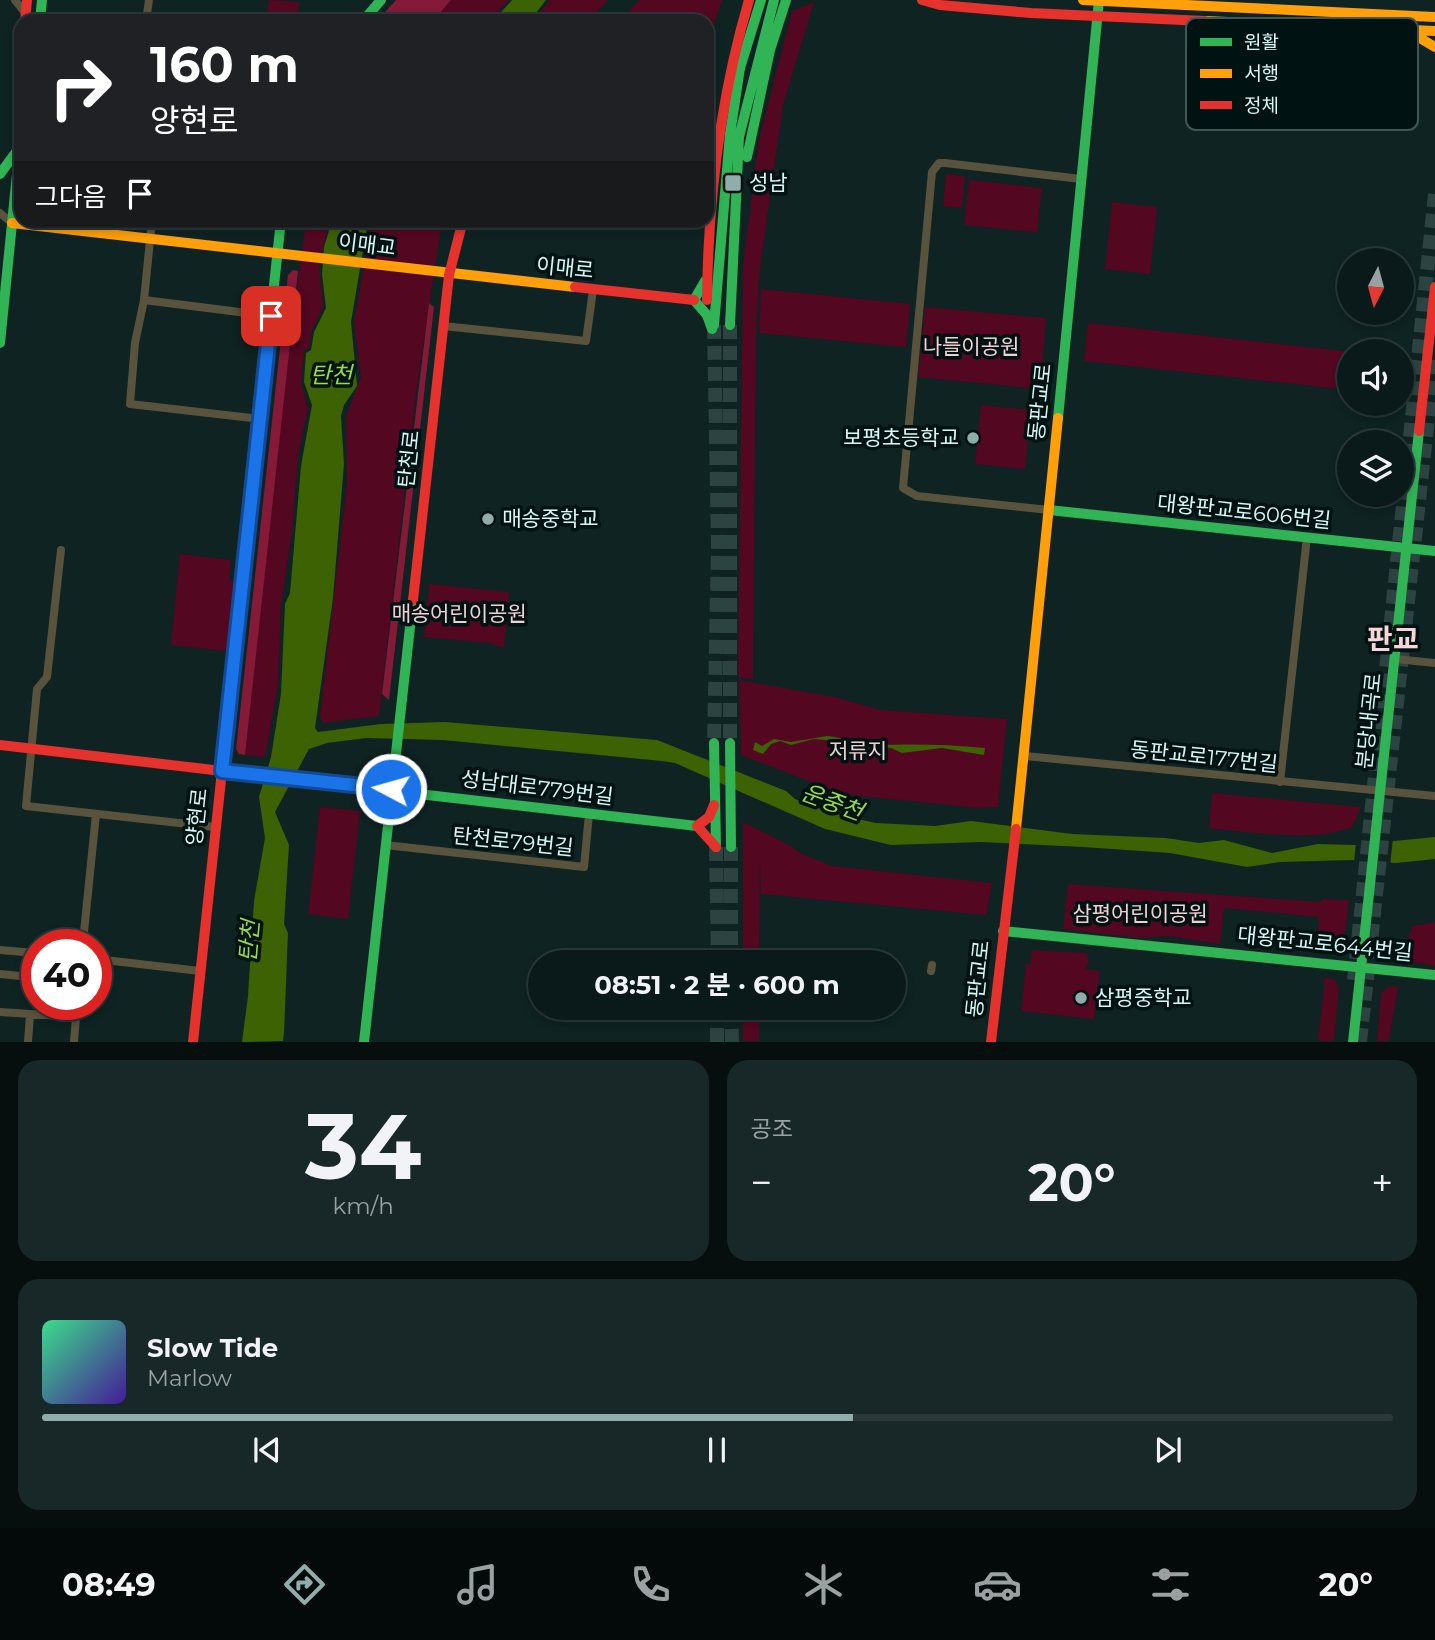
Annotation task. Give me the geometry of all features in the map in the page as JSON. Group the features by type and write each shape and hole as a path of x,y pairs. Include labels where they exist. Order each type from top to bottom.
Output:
{"main road":[{"path":"369,14 381,0"},
{"path":"714,171 736,39 749,0"},
{"path":"707,272 694,300 714,328 730,134 740,68 761,0"},
{"path":"730,325 739,137 774,0"},
{"path":"732,284 748,144 786,0"},
{"path":"922,0 940,5 1186,20"},
{"path":"1083,0 1435,17"},
{"name":"동판교로","path":"991,1041 1025,756 1099,1"},
{"path":"1415,16 1435,9"},
{"path":"1418,37 1435,47"},
{"path":"0,174 14,156"},
{"path":"0,344 14,204"},
{"path":"55,228 276,254"},
{"name":"양현로","path":"193,1041 280,228"},
{"name":"탄천로","path":"391,789 449,275 461,228"},
{"path":"707,315 710,228"},
{"name":"이매교","path":"276,254 432,273"},
{"name":"이매로","path":"432,273 694,300"},
{"name":"분당내곡로","path":"1361,968 1435,287"},
{"name":"대왕판교로606번길","path":"1049,510 1435,551"},
{"path":"730,743 731,847"},
{"path":"0,745 222,771"},
{"path":"712,820 697,826 716,847 712,820 716,801 714,746"},
{"name":"성남대로779번길","path":"222,771 697,826"},
{"path":"364,1041 391,789"},
{"name":"대왕판교로644번길","path":"1003,931 1435,975"},
{"path":"1353,1041 1361,968"}],"street":[{"path":"1049,510 917,496 903,488 932,172 939,163 1081,179"},
{"path":"0,213 12,223"},
{"path":"151,228 144,300 135,343 130,404 261,419"},
{"path":"443,326 586,341 593,290"},
{"path":"144,300 271,316"},
{"path":"1280,782 1307,537"},
{"path":"61,550 47,677 37,689 26,806 215,827"},
{"path":"1395,659 1435,663"},
{"name":"동판교로177번길","path":"1025,756 1380,793 1435,796"},
{"path":"84,929 96,814"},
{"name":"탄천로79번길","path":"385,845 584,867 589,814"},
{"path":"0,950 21,952"},
{"path":"112,961 200,971"},
{"path":"0,974 21,976"},
{"path":"0,1012 21,1014"},
{"path":"28,1041 30,1020"},
{"path":"74,1041 76,1020"}],"green space":[{"path":"269,0 299,2 298,14 267,14"},
{"path":"451,0 509,0 496,14 439,14"},
{"path":"550,0 608,0 595,14 539,14"},
{"path":"639,0 722,0 714,23 714,14 626,14"},
{"path":"814,2 783,105 760,267 756,330 753,679 738,677 743,265 759,139 792,11"},
{"path":"946,174 965,176 962,208 943,206"},
{"path":"969,180 1042,188 1037,232 964,225"},
{"path":"1112,202 1157,207 1150,274 1105,269"},
{"path":"305,228 328,228 319,263 323,307 311,332 309,347 304,351 301,383 308,408 298,456 292,531 281,605 278,685 265,757 245,755 282,400"},
{"path":"371,228 441,228 416,392 379,716 323,723 320,716 347,484 346,416 361,377 354,322"},
{"path":"761,289 910,304 906,347 759,333"},
{"name":"나들이공원","path":"925,307 1046,318 1040,389 918,377"},
{"path":"1088,323 1337,350 1337,389 1084,361"},
{"path":"981,405 1031,410 1025,469 975,464"},
{"path":"180,554 231,560 229,577 233,583 226,651 171,645"},
{"name":"매송어린이공원","path":"429,584 509,592 504,648 491,643 424,637"},
{"name":"저류지","path":"739,680 834,697 881,710 1007,719 998,807 979,808 842,794 741,755"},
{"path":"1212,793 1361,807 1352,827 1337,832 1262,834 1209,828"},
{"path":"320,807 360,811 348,919 308,914"},
{"path":"743,822 802,854 832,866 992,883 986,915 761,894 760,859 759,950 743,950"},
{"name":"삼평어린이공원","path":"1068,884 1321,902 1322,899 1349,900 1343,947 1333,954 1316,952 1319,917 1224,908 1220,944 1168,936 1142,938 1063,929"},
{"path":"1435,922 1435,966 1402,960 1412,926"},
{"path":"1032,950 1087,953 1089,962 1085,969 1100,971 1094,1019 1021,1011 1026,964 1030,964"},
{"path":"1325,977 1335,980 1339,988 1334,1041 1318,1041"},
{"path":"1389,986 1398,987 1389,1041 1377,1041 1381,993"},
{"path":"743,1020 759,1020 759,1041 743,1041"}],"shaded area":[{"path":"396,0 451,0 439,14 383,14"},
{"path":"293,270 298,271 245,755 239,754 236,749 288,275"},
{"path":"429,303 434,307 389,700 382,694"}],"water":[{"path":"512,0 546,0 535,14 499,14"},
{"name":"탄천","path":"330,228 367,228 351,322 357,386 344,405 341,416 344,464 333,598 315,728 318,732 381,724 445,722 657,740 786,791 795,799 834,814 876,823 935,826 971,821 1072,834 1166,838 1199,843 1224,840 1272,853 1318,844 1354,845 1435,837 1435,859 1396,863 1351,860 1280,862 1247,867 1170,853 1083,847 981,842 891,845 825,829 675,763 443,740 366,738 327,743 309,749 275,812 289,845 284,924 288,933 283,1041 242,1042 254,901 265,838 259,797 271,757 281,694 285,604 290,593 301,466 312,405 304,382 306,353 311,350 314,332 326,308 322,274 324,247"},
{"path":"827,736 857,743 814,739 791,745 780,741 771,744 763,754 753,750 755,742 762,746 774,739 791,742"},
{"path":"860,743 985,748 984,755 942,748 902,753 891,748 870,748"}],"pier":[{"path":"1393,838 1390,866 1354,864 1356,841"}],"tunnel":[{"path":"1354,980 1435,194"},
{"path":"714,325 718,546 714,743"},
{"path":"730,325 730,743"},
{"path":"1360,1042 1435,354"},
{"path":"716,847 718,950"},
{"path":"731,847 731,950"},
{"path":"717,1020 717,1042"},
{"path":"731,1020 732,1042"}],"traffic: fast":[{"path":"41,14 42,0"},
{"path":"369,14 381,0"},
{"path":"714,325 730,134 740,68 761,0"},
{"path":"730,325 739,137 774,0"},
{"path":"747,157 770,50 786,0"},
{"path":"1058,418 1099,0"},
{"path":"0,174 14,155"},
{"path":"0,343 14,204"},
{"path":"244,565 280,228"},
{"path":"705,281 694,300 707,315 712,329"},
{"path":"1353,1042 1419,431"},
{"path":"1049,510 1435,551"},
{"path":"364,1042 413,600"},
{"path":"714,743 716,847"},
{"path":"730,743 731,847"},
{"path":"410,793 697,826"},
{"path":"1003,931 1435,975"}],"traffic: slow":[{"path":"1083,0 1435,17"},
{"path":"1418,30 1435,31"},
{"path":"1418,37 1435,47"},
{"path":"56,228 575,287"},
{"path":"1016,829 1058,418"}],"traffic: jam":[{"path":"26,14 27,0"},
{"path":"714,178 730,74 749,0"},
{"path":"922,0 940,5 1031,13 1186,20"},
{"path":"413,600 449,275 461,228"},
{"path":"707,300 710,228"},
{"path":"575,287 694,300"},
{"path":"1419,431 1435,287"},
{"path":"193,1042 244,565"},
{"path":"0,745 410,793"},
{"path":"714,805 709,817 697,826 716,847"},
{"path":"991,1042 1016,829"}],"place":[{"name":"성남","path":"733,183"},
{"name":"보평초등학교","path":"973,438"},
{"name":"매송중학교","path":"488,519"},
{"name":"삼평중학교","path":"1081,998"}],"district":[{"name":"판교","path":"1393,639"}],"route":[{"path":"271,316 222,771 391,789"}],"water label":[{"name":"운중천","path":"832,802"}]}
